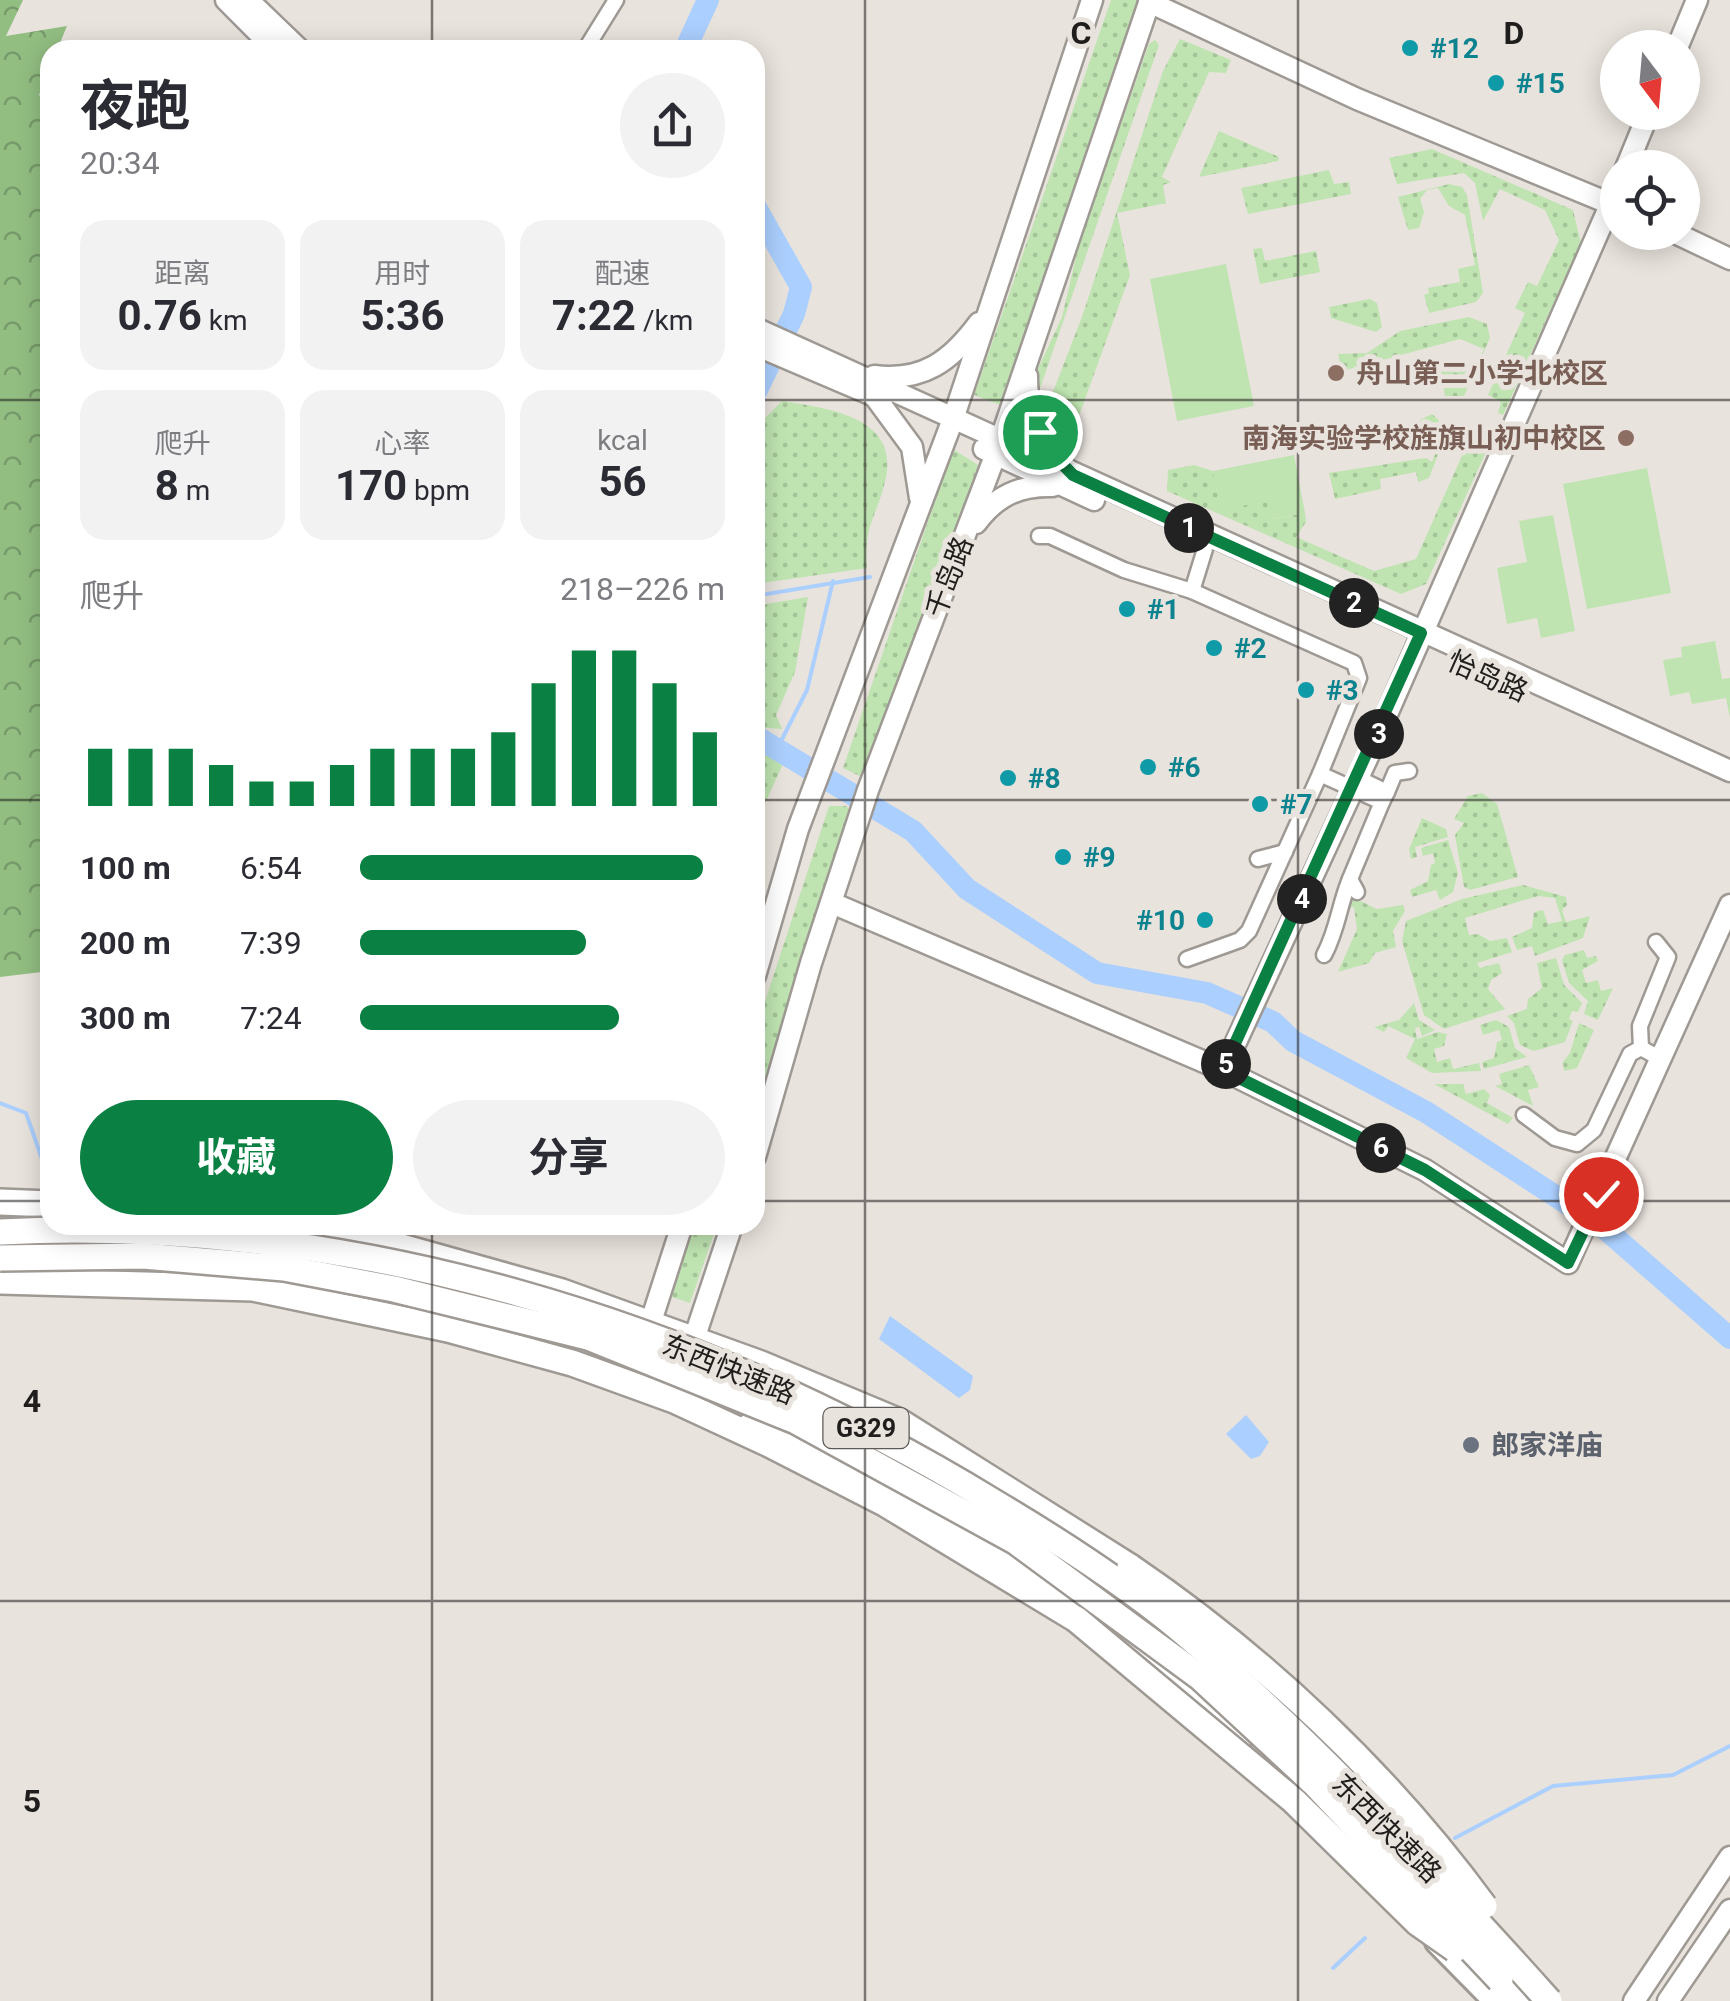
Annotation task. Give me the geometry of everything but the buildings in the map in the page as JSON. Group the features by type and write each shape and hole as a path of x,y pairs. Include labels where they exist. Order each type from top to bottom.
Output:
{"highway":[{"path":"0,1202 40,1204"},
{"name":"东西快速路","path":"0,1232 40,1233"},
{"name":"东西快速路","path":"119,1235 238,1238 360,1256 473,1282 714,1360 886,1438 1063,1544 1180,1630 1396,1834 1520,2001"},
{"path":"358,1235 650,1322 900,1422 1130,1567 1215,1627 1313,1715 1394,1798 1462,1876 1494,1920 1505,1983"},
{"name":"东西快速路","path":"0,1258 143,1256 284,1268 394,1288 588,1337 796,1421 1015,1541 1201,1678 1314,1783 1505,1983 1550,2001"},
{"path":"0,1281 253,1288 448,1329 674,1400 886,1504 1076,1619 1294,1801 1418,1922 1505,1983"}],"main road":[{"path":"694,1339 886,1430 1133,1582 1269,1696 1425,1849 1566,2001"},
{"path":"674,1400 792,1439 936,1510 1088,1611 1216,1719 1505,1983"}],"street":[{"path":"226,0 266,40"},
{"path":"248,0 290,40"},
{"path":"591,40 616,0"},
{"name":"千岛路","path":"765,942 798,829 813,798 950,423 1092,0"},
{"path":"1684,30 1697,0"},
{"path":"1150,1 1357,99 1600,193"},
{"name":"千岛路","path":"765,1124 868,790 997,449 1150,1"},
{"path":"1223,1070 1600,233"},
{"path":"1700,245 1730,259"},
{"path":"765,349 859,373 900,377 932,370 956,350 988,308"},
{"path":"765,333 873,394 950,423"},
{"path":"1027,362 1029,400 1040,432 1069,481 1418,639 1730,771"},
{"path":"859,373 950,423"},
{"path":"873,394 912,446 920,503"},
{"name":"怡岛路","path":"950,423 1205,550 1418,639 1730,782"},
{"path":"963,541 987,508 1012,491 1069,481"},
{"path":"1039,536 1050,536 1124,570 1192,591 1354,663 1360,678 1249,931 1240,940 1187,959"},
{"path":"1192,591 1205,550"},
{"path":"1324,955 1337,931 1338,908 1354,885 1395,773 1409,772"},
{"path":"1320,774 1355,783 1384,797"},
{"path":"1258,860 1284,852"},
{"path":"832,903 1223,1070 1425,1170 1568,1263 1730,905"},
{"path":"1641,1048 1640,1026 1668,957 1656,942"},
{"path":"1641,1048 1661,1060"},
{"path":"1524,1115 1555,1138 1577,1144 1586,1139 1630,1054 1641,1048"},
{"path":"0,1222 40,1222"},
{"path":"280,1235 373,1251 650,1322"},
{"path":"631,1385 679,1235"},
{"path":"674,1400 729,1235"},
{"path":"0,1272 51,1270 253,1288"},
{"path":"1613,2001 1638,1996 1730,1857"},
{"path":"1668,2001 1730,1910"}],"green space":[{"path":"0,0 23,0 6,36 67,26 61,40 40,40 40,972 0,977"},
{"path":"1111,0 1140,0 1001,405 974,395"},
{"path":"1180,39 1231,60 1226,73 1209,72 1162,177 1171,182 1163,185 1166,203 1117,213 1130,275 1068,446 1049,422 1051,397 1083,314 1163,71"},
{"path":"1155,40 1159,45 1036,400 1035,375 1062,317 1079,244 1149,44"},
{"path":"1219,131 1279,157 1278,161 1199,177"},
{"path":"1432,149 1573,210 1581,243 1503,415 1498,413 1501,402 1488,395 1525,313 1515,308 1528,282 1537,286 1559,240 1545,210 1500,189 1483,221 1475,183 1464,173 1397,184 1389,158"},
{"path":"1329,170 1334,184 1349,182 1351,194 1248,214 1241,188"},
{"path":"1449,184 1462,187 1467,195 1483,293 1476,302 1429,313 1424,295 1429,293 1428,288 1460,282 1458,269 1475,265 1465,215 1449,206 1438,188 1427,190 1420,199 1424,212 1419,228 1408,230 1398,197"},
{"path":"1262,248 1265,261 1316,251 1320,272 1260,284 1253,249"},
{"path":"1226,264 1254,406 1177,421 1150,279"},
{"path":"1370,299 1377,303 1382,327 1376,332 1331,318 1329,307"},
{"path":"1469,317 1487,324 1490,338 1464,396 1445,396 1440,367 1458,363 1473,370 1484,349 1460,339 1342,371 1338,354 1367,353 1400,331"},
{"path":"782,401 819,407 855,419 881,440 887,457 886,477 869,530 867,568 765,583 765,418"},
{"path":"1432,414 1448,429 1429,478 1418,482 1416,472 1380,479 1381,489 1335,499 1329,473 1426,458 1432,462 1441,440 1429,433 1418,435 1415,422"},
{"path":"1477,422 1496,430 1426,584 1401,594 1167,491 1168,470 1194,465 1213,471 1221,510 1268,500 1272,519 1305,513 1306,522 1296,537 1374,571 1416,559"},
{"path":"953,449 978,465 866,779 843,768"},
{"path":"1294,455 1305,513 1271,519 1267,501 1221,510 1213,471"},
{"path":"1647,468 1671,593 1587,609 1563,484"},
{"path":"1553,515 1575,631 1541,638 1537,618 1507,624 1497,568 1527,562 1519,521"},
{"path":"808,597 795,672 776,715 782,729 765,728 765,604"},
{"path":"1715,641 1722,679 1730,678 1730,718 1726,698 1692,704 1689,692 1670,696 1663,660 1682,657 1681,647"},
{"path":"765,754 783,764 765,803"},
{"path":"1482,793 1497,804 1518,877 1470,890 1464,887 1455,835 1464,823 1454,819 1468,796"},
{"path":"829,806 846,806 855,815 765,1081 765,1001"},
{"path":"1422,818 1446,829 1448,837 1415,847 1417,857 1411,859 1409,849"},
{"path":"1448,840 1458,873 1453,892 1440,900 1436,890 1412,897 1410,890 1428,881 1431,865 1435,863 1433,853 1423,856 1421,848"},
{"path":"1523,885 1566,897 1567,905 1562,910 1566,922 1590,916 1583,938 1535,956 1532,946 1517,950 1512,937 1532,928 1534,912 1543,910 1548,924 1562,921 1555,898 1538,896 1465,918 1469,935 1478,934 1490,941 1507,938 1512,952 1477,963 1480,968 1499,963 1502,973 1491,980 1488,989 1505,1009 1444,1029 1424,1015 1402,941 1406,921 1462,899"},
{"path":"1352,897 1377,909 1403,905 1405,911 1393,931 1396,947 1375,953 1369,963 1338,972 1357,929 1354,907 1345,908"},
{"path":"1584,950 1587,958 1596,956 1598,961 1582,970 1586,983 1598,980 1601,991 1613,988 1598,1020 1584,1014 1588,1001 1569,983 1562,960 1565,955"},
{"path":"1556,958 1564,985 1582,1003 1578,1012 1572,1011 1569,1019 1573,1021 1565,1042 1534,1051 1520,1045 1514,1023 1507,1016 1527,1009 1528,999 1542,988 1537,963"},
{"path":"1414,1003 1419,1020 1435,1030 1422,1036 1419,1027 1415,1028 1417,1039 1438,1032 1447,1034 1444,1046 1434,1049 1437,1062 1450,1058 1453,1069 1479,1063 1481,1071 1432,1073 1406,1058 1415,1039 1388,1026 1384,1032 1374,1027 1399,1020"},
{"path":"1496,1020 1509,1027 1515,1048 1527,1057 1484,1069 1482,1062 1494,1058 1497,1042 1502,1040 1499,1030 1483,1035 1480,1025"},
{"path":"1579,1023 1594,1030 1577,1068 1564,1071 1563,1062 1570,1053"},
{"path":"1529,1065 1539,1087 1528,1090 1533,1106 1495,1086 1502,1084 1499,1074"},
{"path":"1434,1084 1463,1084 1466,1094 1484,1089 1490,1095 1487,1103 1513,1118 1508,1124"},
{"path":"689,1235 714,1235 690,1303 669,1296"}],"water":[{"path":"890,1316 973,1376 970,1390 959,1398 879,1339"},
{"path":"1246,1415 1269,1442 1260,1456 1251,1459 1226,1434"}],"waterway":[{"path":"690,40 708,0"},
{"path":"765,224 801,287 794,314 765,373"},
{"path":"765,594 870,577"},
{"path":"777,749 807,690 833,581"},
{"path":"765,742 913,831 967,889 1097,973 1207,993 1273,1022 1293,1041 1426,1112 1603,1227 1730,1338"},
{"path":"0,1103 26,1113 40,1153"},
{"path":"1455,1838 1553,1786 1673,1775 1730,1746"},
{"path":"1333,1968 1365,1938"}],"place":[{"name":"#12","path":"1410,48"},
{"name":"#15","path":"1496,83"},
{"name":"舟山第二小学北校区","path":"1336,373"},
{"name":"南海实验学校旌旗山初中校区","path":"1626,438"},
{"name":"#1","path":"1127,609"},
{"name":"#2","path":"1214,648"},
{"name":"#3","path":"1306,690"},
{"name":"#6","path":"1148,767"},
{"name":"#8","path":"1008,778"},
{"name":"#7","path":"1260,804"},
{"name":"#9","path":"1063,857"},
{"name":"#10","path":"1205,920"},
{"name":"郎家洋庙","path":"1471,1445"}],"route":[{"path":"1040,432 1048,449 1073,475 1421,633 1377,738 1223,1070 1425,1170 1568,1263 1601,1194"}]}
